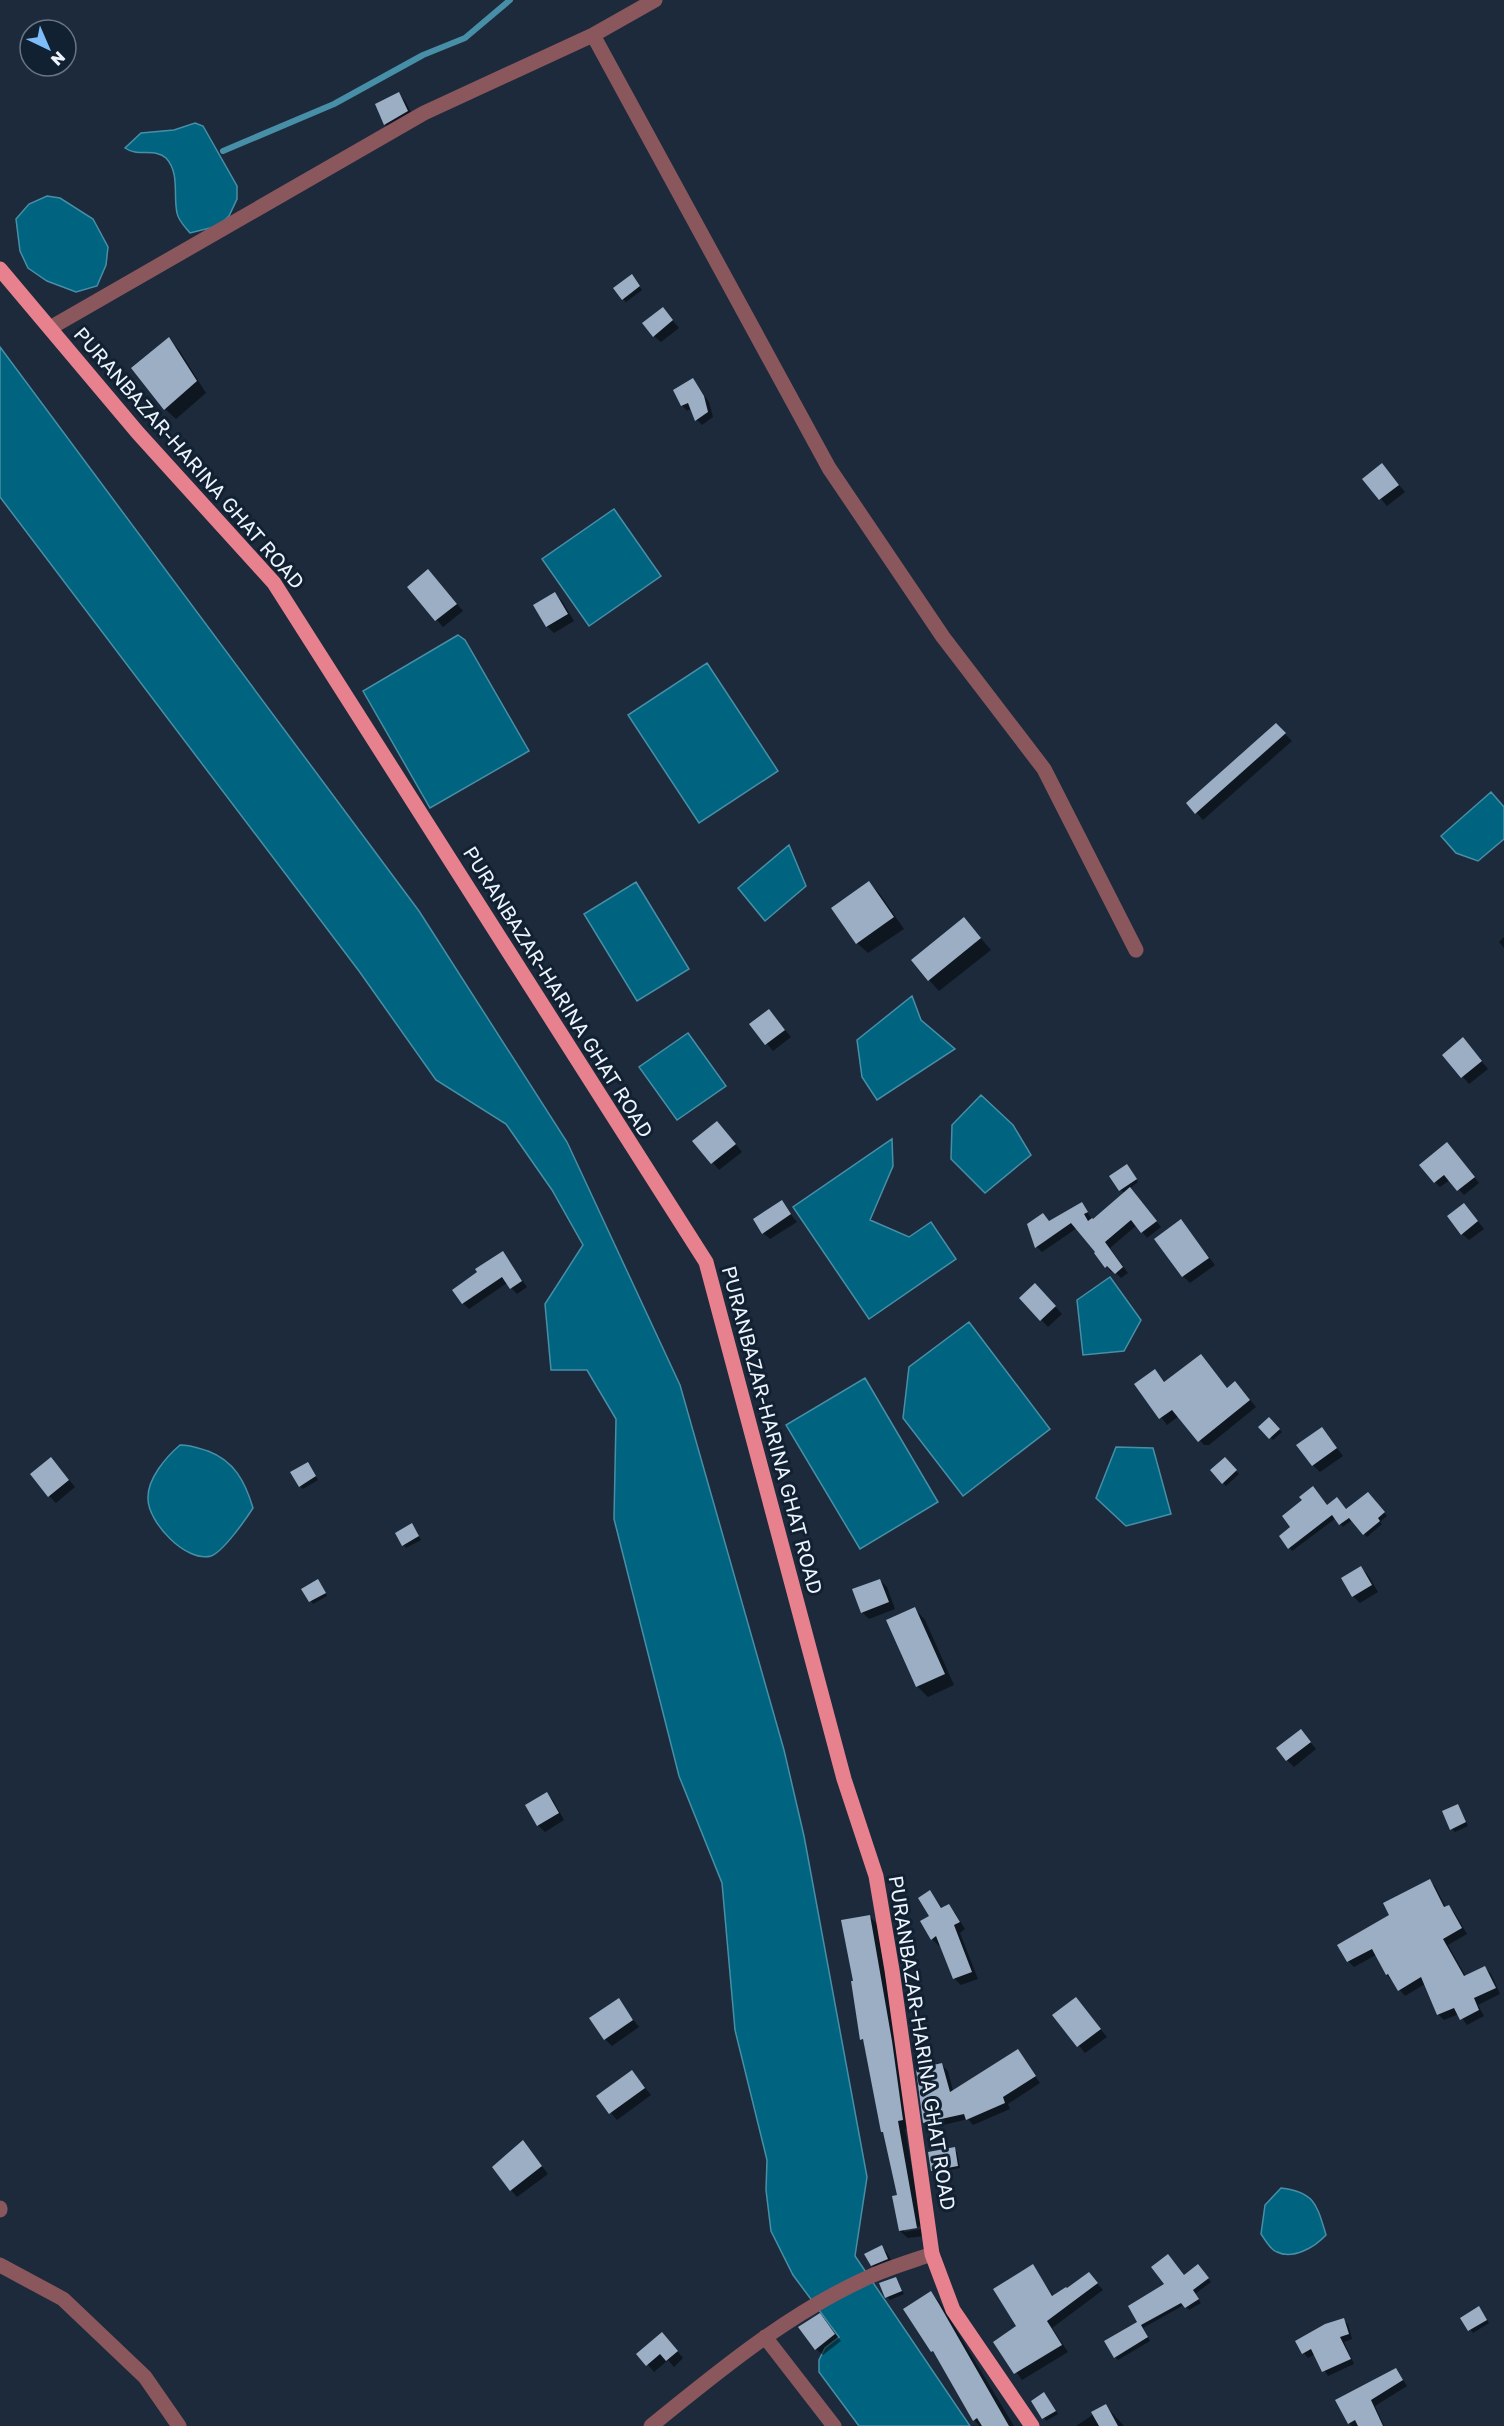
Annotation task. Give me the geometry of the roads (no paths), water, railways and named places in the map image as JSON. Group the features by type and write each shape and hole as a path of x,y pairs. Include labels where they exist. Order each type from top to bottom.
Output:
{"main road":[{"name":"PURANBAZAR-HARINA GHAT ROAD","path":"0,269 138,433 274,583 706,1262 844,1779 876,1876 892,1970 932,2254 953,2310 1032,2426"}],"street":[{"path":"50,328 424,113 593,35 655,0"},
{"path":"593,35 829,468 943,637 1044,769 1136,950"},
{"path":"651,2426 765,2337 817,2304 872,2276 932,2254"},
{"path":"0,2265 63,2299 145,2377 179,2426"},
{"path":"765,2337 834,2426"}],"water":[{"path":"195,123 203,126 237,186 237,199 229,216 218,226 190,233 178,216 175,177 166,158 157,153 135,152 125,148 141,133 174,130"},
{"path":"47,196 60,198 93,219 108,247 106,265 97,286 76,292 47,281 28,268 20,251 16,219 29,204"},
{"path":"0,347 419,911 567,1142 680,1385 784,1750 804,1836 867,2177 855,2256 970,2426 859,2426 819,2372 819,2360 825,2348 839,2337 793,2275 771,2231 766,2190 767,2160 735,2030 722,1883 679,1776 614,1519 616,1419 587,1370 551,1370 545,1304 583,1245 552,1190 506,1124 436,1080 359,971 0,497"},
{"path":"614,509 661,576 589,626 542,559"},
{"path":"458,635 465,640 529,751 430,808 363,691"},
{"path":"707,663 778,771 699,823 628,715"},
{"path":"1491,792 1504,807 1504,839 1478,861 1456,853 1441,836"},
{"path":"789,845 806,886 765,921 738,888"},
{"path":"636,882 689,969 637,1001 584,914"},
{"path":"912,996 921,1020 955,1049 877,1100 862,1077 857,1040"},
{"path":"688,1033 726,1086 677,1120 639,1067"},
{"path":"981,1095 1013,1125 1031,1155 985,1193 951,1159 952,1125"},
{"path":"892,1139 893,1166 870,1220 909,1237 931,1222 956,1259 869,1319 793,1207"},
{"path":"1110,1277 1141,1320 1124,1351 1083,1355 1077,1300"},
{"path":"969,1322 1050,1429 963,1496 903,1418 909,1367"},
{"path":"865,1378 938,1502 860,1549 786,1425"},
{"path":"180,1445 208,1451 232,1466 246,1489 253,1508 228,1542 211,1556 201,1557 180,1547 161,1529 150,1508 149,1491 154,1476 163,1462"},
{"path":"1116,1447 1153,1448 1171,1514 1126,1526 1096,1498"},
{"path":"1281,2188 1301,2193 1313,2202 1326,2235 1310,2248 1297,2253 1283,2254 1274,2251 1261,2234 1265,2205"}],"waterway":[{"path":"223,151 334,104 423,55 465,38 510,0"}]}
